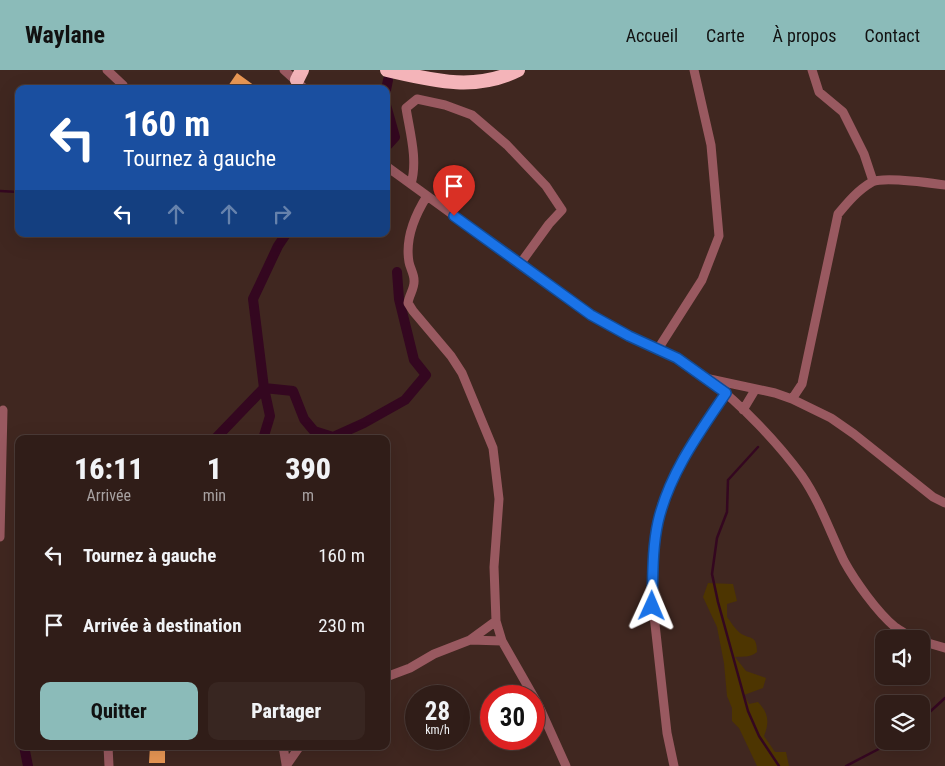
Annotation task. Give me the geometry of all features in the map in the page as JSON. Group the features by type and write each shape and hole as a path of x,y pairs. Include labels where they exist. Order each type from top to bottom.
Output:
{"highway":[{"path":"387,70 430,80 453,83 481,82 518,70"}],"street":[{"path":"107,70 123,85"},
{"path":"284,70 302,79"},
{"path":"658,349 702,280 719,236 711,145 694,70"},
{"path":"812,70 819,92 844,112 864,154 874,181"},
{"path":"411,184 414,174 406,108 417,99 445,105 472,115 508,145 546,186 562,210 549,224 520,264"},
{"path":"390,169 591,315 629,336 677,358 726,393 768,435 802,476 826,517 844,561 866,595 900,630"},
{"path":"792,399 802,384 838,214 854,196 874,181 914,181 945,185"},
{"path":"427,196 418,210 411,230 408,248 410,267 414,280 408,302 413,311 451,356 462,373 492,448 499,500 494,567 496,621 502,641 539,706 566,766"},
{"path":"705,378 775,393 831,418 933,497 945,503"},
{"path":"743,410 755,390"},
{"path":"674,766 667,733 652,606 657,524 662,504 685,454 726,393"},
{"path":"0,537 3,410"},
{"path":"390,676 410,668 434,654 470,640 496,621"},
{"path":"470,640 502,641"},
{"path":"930,644 945,648"},
{"path":"108,750 109,766"},
{"path":"284,750 286,765"},
{"path":"286,765 297,750"}],"shaded area":[{"path":"708,583 733,584 737,601 727,604 727,617 740,633 752,638 757,646 757,652 754,654 735,657 746,671 766,678 763,688 744,695 749,704 758,702 764,710 767,726 764,736 775,752 786,752 789,766 757,766 739,728 732,721 732,708 727,696 724,663 717,627 703,597"}],"building":[{"path":"237,73 254,85 229,85"},
{"path":"150,750 165,750 165,763 149,763"}],"waterway":[{"path":"387,85 388,80"},
{"path":"390,119 395,137 390,143"},
{"path":"0,191 15,192"},
{"path":"264,435 270,416 264,388 253,299 284,237"},
{"path":"337,435 364,423 405,400 426,375 414,360 399,299 397,272"},
{"path":"219,435 264,388 293,391 304,419 314,431 327,435"},
{"path":"758,447 728,480 727,512 717,538 712,574 748,711 759,736 779,766"},
{"path":"930,712 945,698"},
{"path":"25,750 28,766"},
{"path":"846,766 877,750"}],"route":[{"path":"454,216 591,315 629,336 677,358 726,393 685,454 662,504 657,524 652,606"}]}
